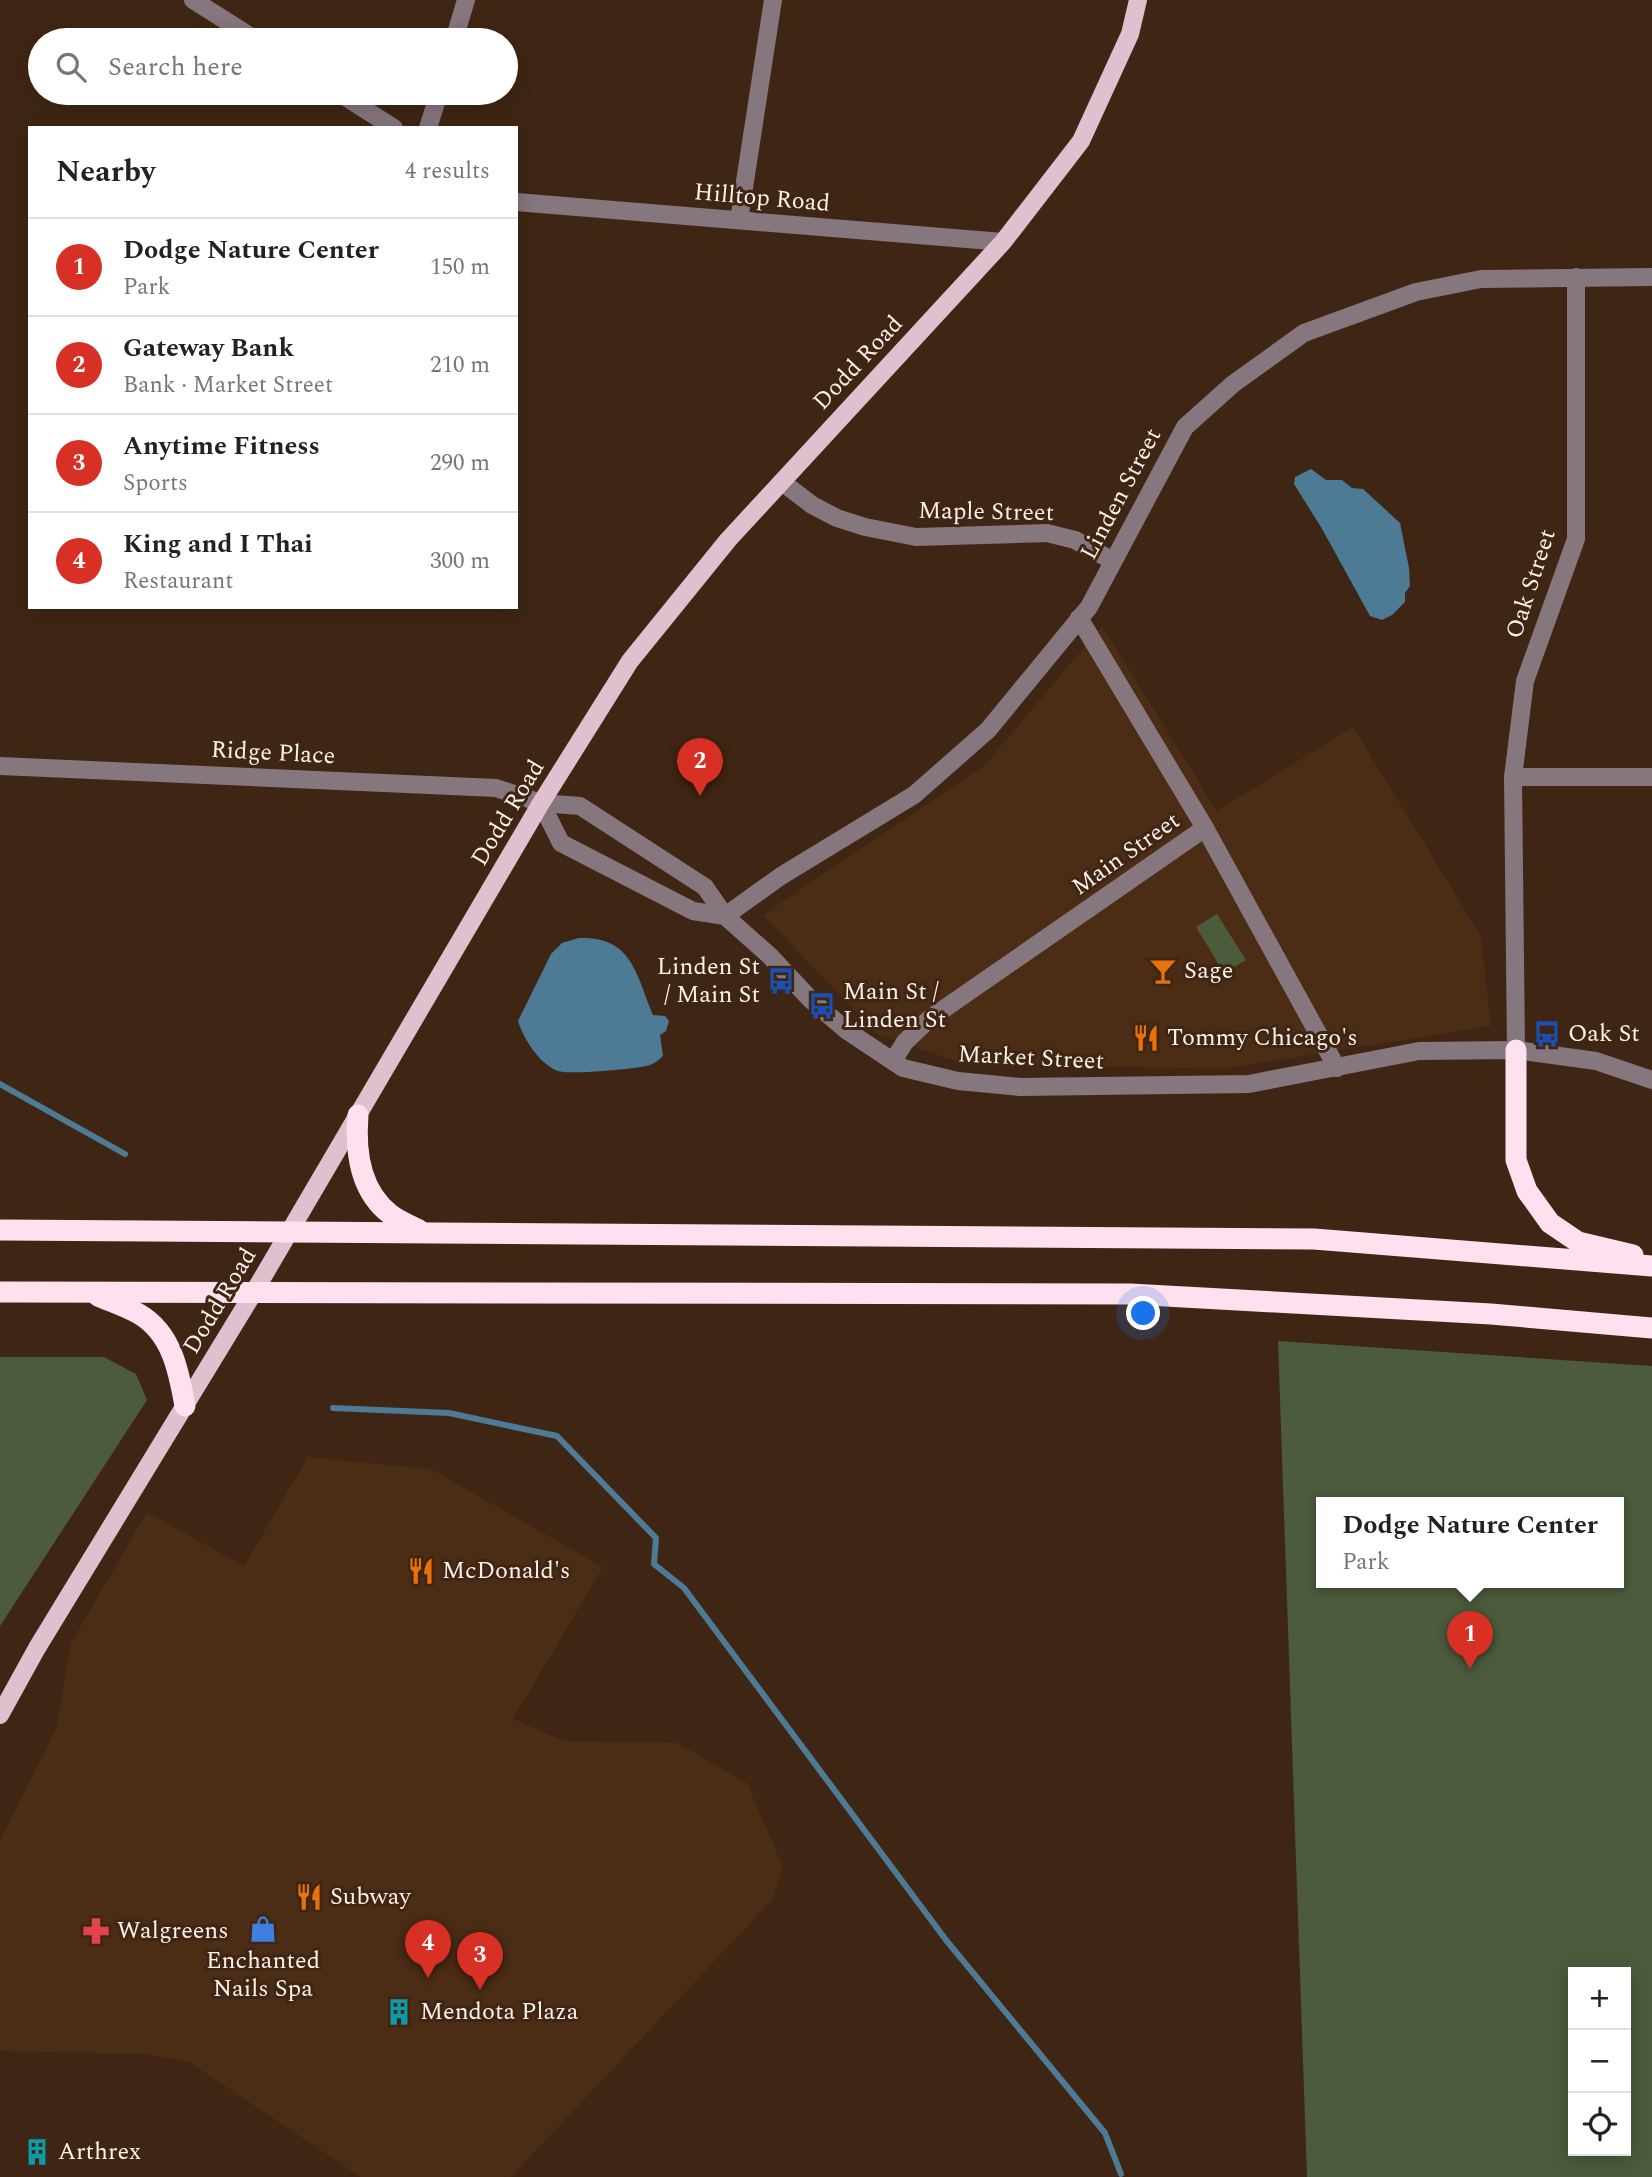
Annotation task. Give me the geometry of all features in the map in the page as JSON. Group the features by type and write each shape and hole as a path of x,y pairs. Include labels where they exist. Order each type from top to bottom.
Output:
{"highway":[{"path":"1516,1050 1516,1160 1527,1191 1550,1223 1578,1241 1652,1259"},
{"path":"358,1115 358,1158 363,1178 372,1194 390,1214 424,1232"},
{"path":"0,1230 1314,1239 1652,1266"},
{"path":"0,1292 1133,1294 1491,1314 1652,1328"},
{"path":"90,1292 140,1314 156,1327 175,1360 185,1406"}],"main road":[{"name":"Dodd Road","path":"0,1715 37,1648 254,1292 541,803 630,661 728,540 1003,242 1081,141 1130,34 1138,0"}],"street":[{"path":"193,0 237,28"},
{"path":"458,28 466,0"},
{"path":"739,220 773,0"},
{"path":"358,105 391,126"},
{"path":"429,126 435,105"},
{"name":"Hilltop Road","path":"518,202 1003,242"},
{"name":"Oak Street","path":"1516,1050 1513,777 1525,681 1576,539 1576,277"},
{"name":"Linden Street","path":"725,916 780,876 914,795 988,730 1088,607 1185,426 1233,384 1304,333 1416,292 1468,281 1652,277"},
{"name":"Maple Street","path":"782,482 811,505 837,518 865,527 916,537 1047,533 1074,540 1113,561"},
{"path":"1079,618 1205,828"},
{"name":"Ridge Place","path":"0,766 496,788 541,803"},
{"path":"1513,777 1652,777"},
{"path":"541,803 561,843 693,911 725,916"},
{"name":"Market Street","path":"541,803 580,806 705,887 725,916 770,956 811,1000 846,1030 903,1068 958,1081 1020,1087 1250,1084 1419,1051 1516,1050 1596,1061 1652,1080"},
{"name":"Main Street","path":"893,1061 905,1042 928,1020 1205,828 1337,1068"}],"shaded area":[{"path":"1102,626 1217,811 1353,727 1481,936 1491,1026 1223,1069 962,1063 879,1035 763,915 985,765"},
{"path":"308,1457 431,1469 603,1567 513,1719 564,1741 677,1743 747,1783 783,1867 772,1900 511,2177 361,2177 189,2062 142,2054 0,2051 0,1841 56,1730 71,1643 147,1512 244,1566"}],"green space":[{"path":"1217,914 1246,960 1224,973 1196,927"},
{"path":"1278,1341 1652,1366 1652,2177 1307,2177"},
{"path":"0,1357 104,1357 136,1374 147,1400 0,1626"}],"water":[{"path":"1311,469 1326,480 1342,480 1352,488 1363,489 1400,523 1410,586 1405,593 1405,602 1392,615 1382,620 1370,616 1294,484 1295,477"},
{"path":"579,938 611,943 621,951 636,972 653,1015 665,1016 669,1021 666,1031 660,1035 663,1056 650,1065 588,1072 558,1071 545,1063 528,1043 518,1021 551,954 562,943"}],"waterway":[{"path":"0,1084 125,1154"},
{"path":"333,1408 449,1413 557,1436 656,1538 654,1564 684,1588 946,1940 1105,2133 1121,2174"}],"place":[{"name":"Gateway Bank","path":"700,796"},
{"name":"Sage","path":"1163,971"},
{"name":"Linden St / Main St","path":"781,981"},
{"name":"Main St / Linden St","path":"822,1006"},
{"name":"Oak St","path":"1547,1034"},
{"name":"Tommy Chicago's","path":"1146,1038"},
{"name":"McDonald's","path":"421,1571"},
{"name":"Dodge Nature Center","path":"1470,1669"},
{"name":"Subway","path":"309,1897"},
{"name":"Enchanted Nails Spa","path":"263,1929"},
{"name":"Walgreens","path":"96,1931"},
{"name":"King and I Thai","path":"428,1978"},
{"name":"Anytime Fitness","path":"480,1990"},
{"name":"Mendota Plaza","path":"399,2012"},
{"name":"Arthrex","path":"37,2152"}]}
